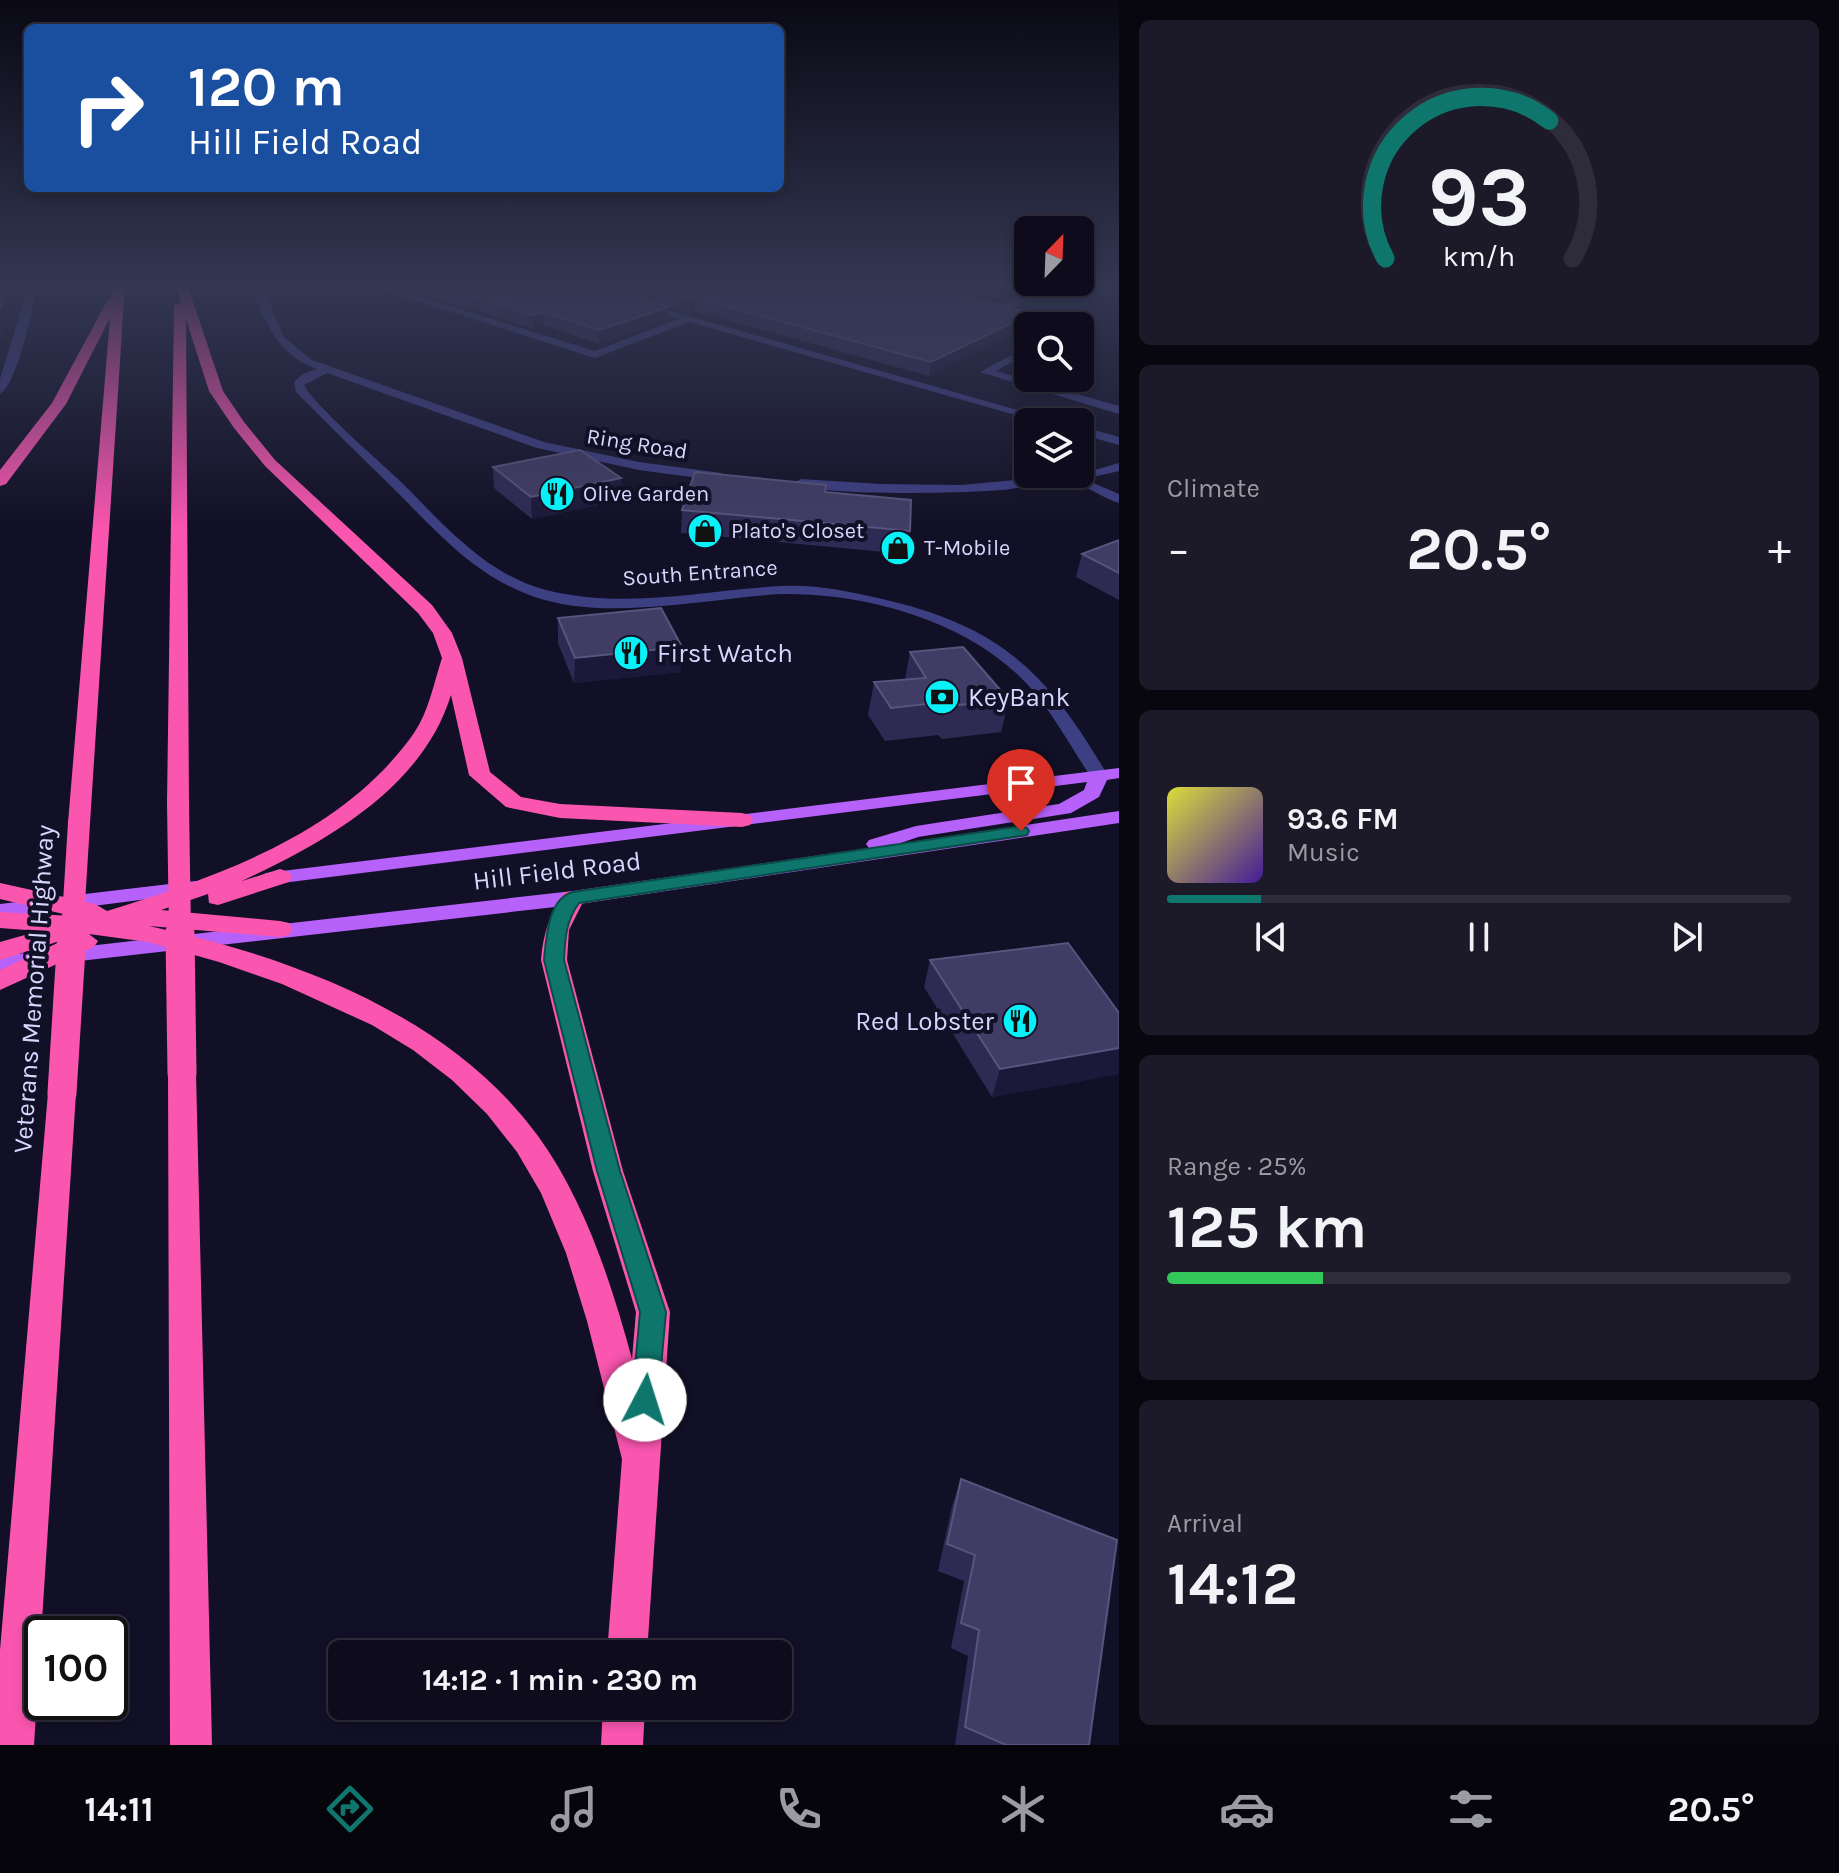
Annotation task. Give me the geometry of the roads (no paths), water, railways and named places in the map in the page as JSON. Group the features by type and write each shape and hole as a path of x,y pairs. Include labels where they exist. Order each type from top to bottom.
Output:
{"highway":[{"path":"0,481 59,404 79,365"},
{"name":"Veterans Memorial Highway","path":"13,1745 113,365"},
{"path":"180,365 178,803 191,1745"},
{"path":"207,365 216,391 270,463 425,609 442,633 452,658 480,775 514,802 560,811 742,820"},
{"path":"0,981 115,922 216,885 306,840 356,805 394,773 425,734 452,658"},
{"path":"151,918 280,877"},
{"path":"0,891 266,968 365,1008 426,1043 465,1074 494,1104 536,1158 560,1203 598,1295 640,1459"},
{"path":"573,898 558,922 554,960 608,1171 653,1312 628,1640"},
{"path":"0,920 78,926 151,918 280,929"},
{"path":"0,951 78,926"},
{"path":"622,1745 623,1720"}],"main road":[{"name":"Hill Field Road","path":"0,911 1119,773"},
{"path":"803,865 916,832 1064,809 1092,793 1099,776"},
{"name":"Hill Field Road","path":"0,963 573,898 1119,817"}],"street":[{"path":"289,365 294,373 327,369"},
{"name":"Ring Road","path":"319,365 499,432 554,449 650,468 733,478"},
{"path":"853,365 1014,411"},
{"path":"998,365 986,372 1014,380"},
{"path":"0,391 4,373"},
{"name":"South Entrance","path":"294,373 303,393 470,557 502,579 539,592 604,602 648,603 797,590 922,613 981,638 1014,660 1076,737 1099,776"},
{"path":"1056,392 1119,410"},
{"path":"1094,434 1119,441"},
{"path":"1094,472 1119,467"},
{"path":"790,482 928,490 1014,485"},
{"path":"1094,488 1119,499"}],"place":[{"name":"Olive Garden","path":"557,494"},
{"name":"Plato's Closet","path":"705,531"},
{"name":"T-Mobile","path":"898,548"},
{"name":"First Watch","path":"631,653"},
{"name":"KeyBank","path":"942,697"},
{"name":"Red Lobster","path":"1020,1021"}]}
